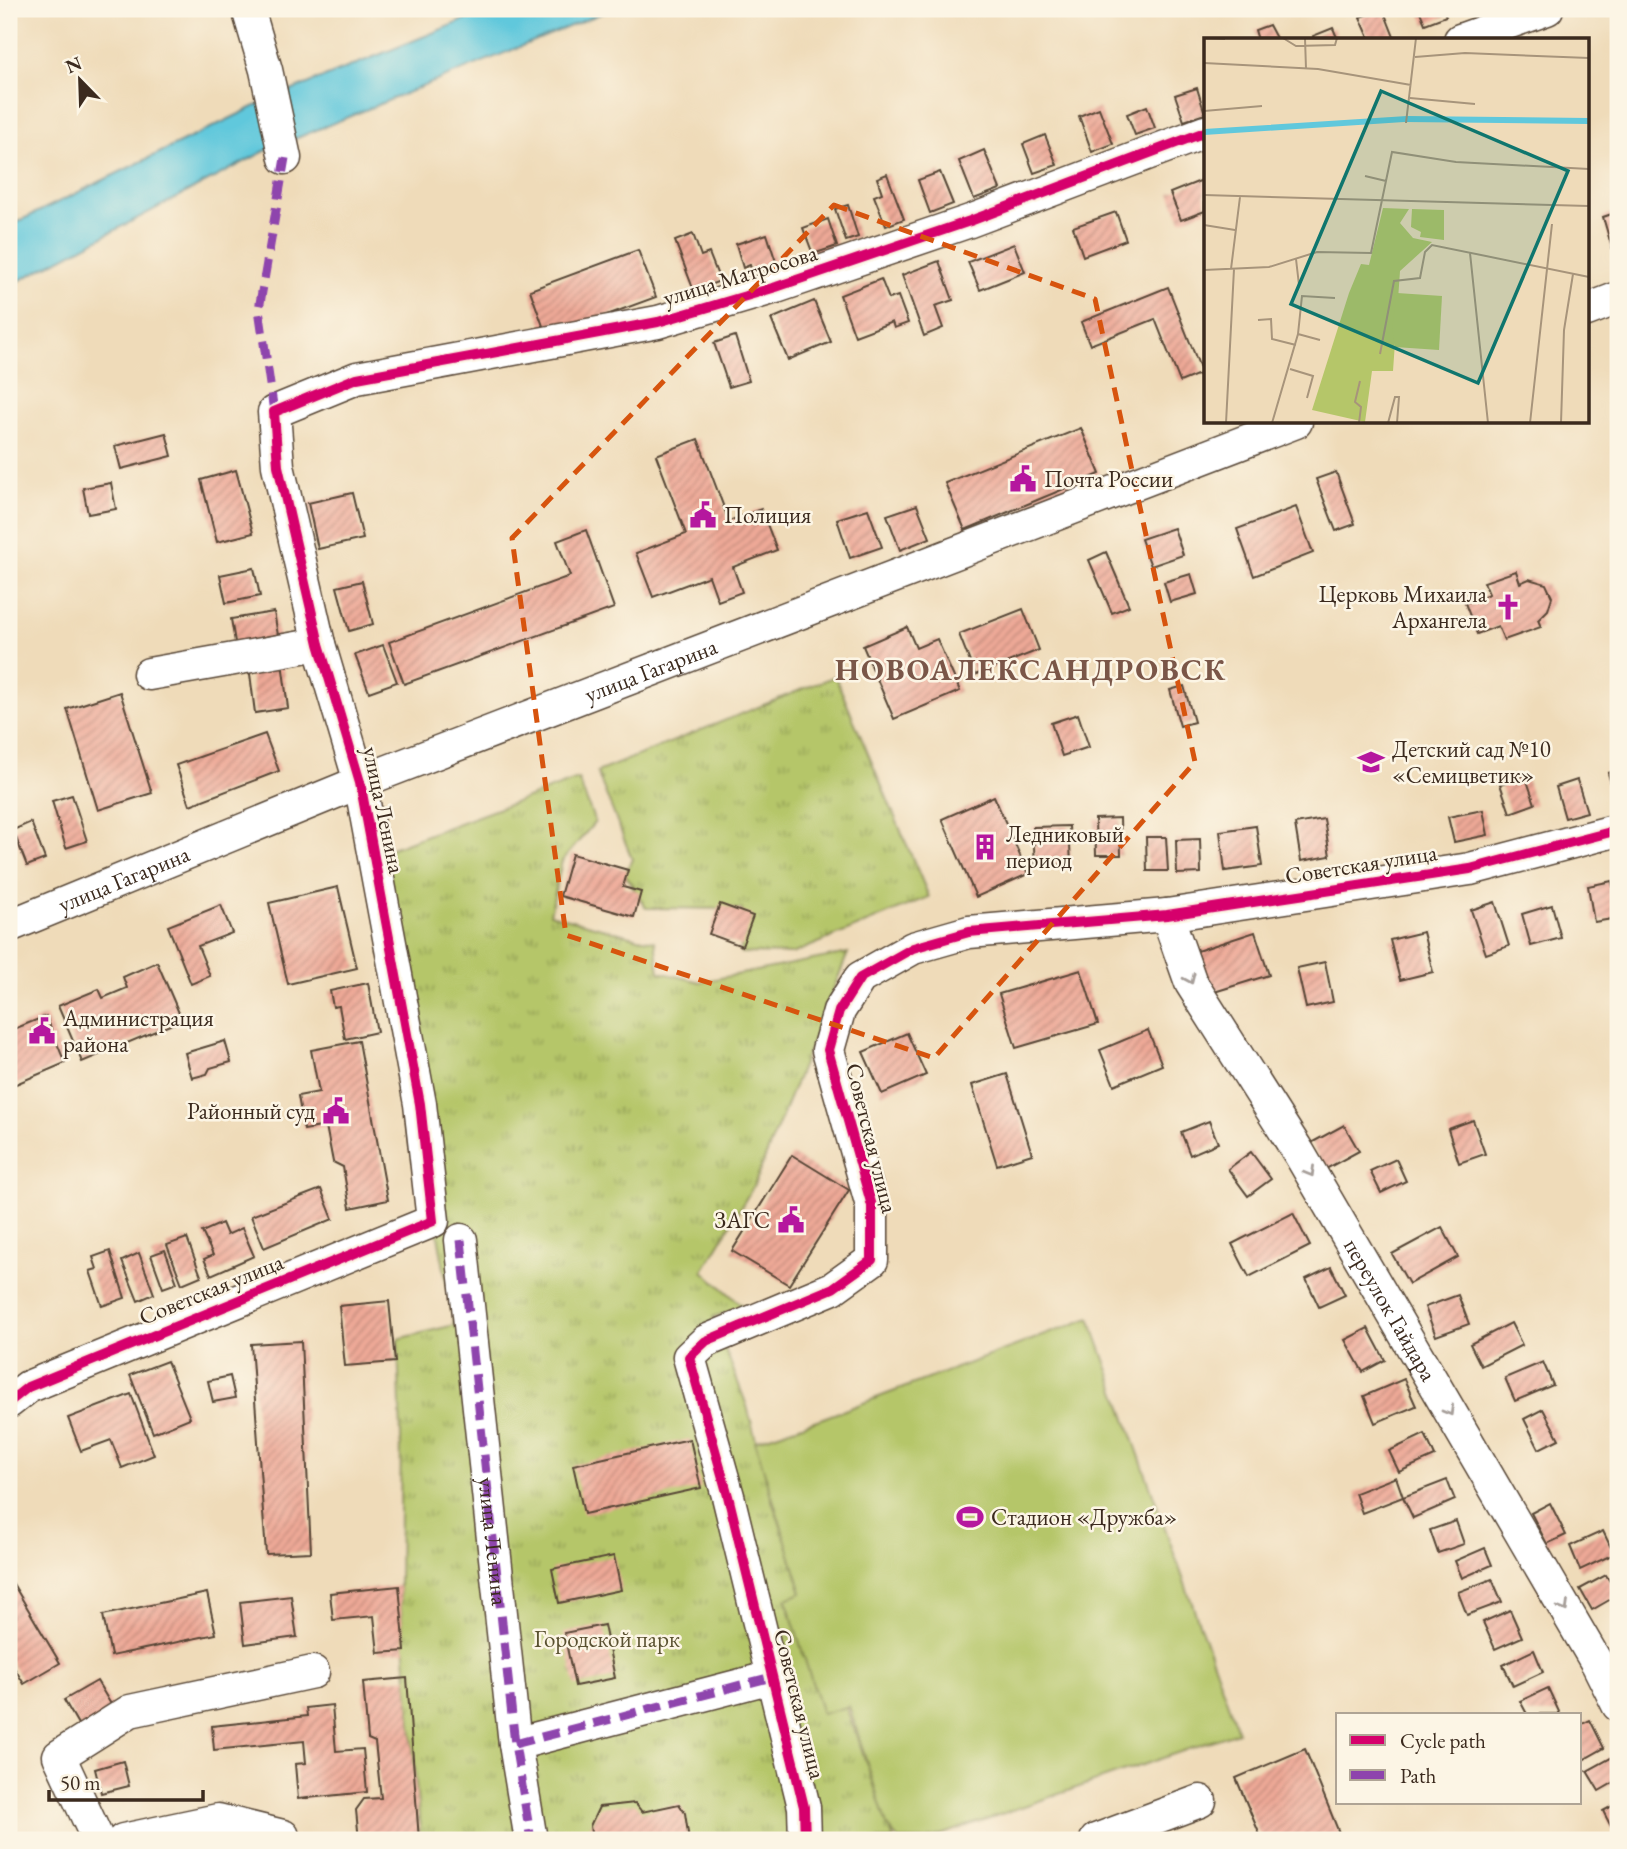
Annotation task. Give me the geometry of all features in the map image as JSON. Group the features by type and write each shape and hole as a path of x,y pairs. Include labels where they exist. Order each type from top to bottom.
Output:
{"street":[{"path":"248,9 266,70 285,158"},
{"path":"1466,38 1547,9"},
{"name":"улица Матросова","path":"274,412 356,378 659,322 776,287 970,220 1204,132"},
{"path":"1588,310 1618,298"},
{"name":"улица Ленина","path":"274,412 278,466 319,644 360,782 420,1104 433,1221"},
{"name":"улица Гагарина","path":"9,926 360,782 1291,424"},
{"path":"149,674 319,644"},
{"name":"Советская улица","path":"805,1840 804,1807 728,1496 689,1357 706,1341 833,1288 872,1261 873,1211 828,1050 839,1011 860,978 913,948 969,932 1167,915 1470,869 1618,830"},
{"name":"переулок Гайдара","path":"1167,915 1191,983 1299,1153 1598,1665 1618,1705"},
{"name":"Советская улица","path":"9,1402 28,1387 433,1221"},
{"name":"улица Ленина","path":"461,1240 515,1744 531,1840"},
{"path":"98,1840 59,1756 130,1711 313,1672"},
{"path":"515,1744 772,1676"},
{"path":"1096,1840 1200,1801"},
{"path":"123,1840 218,1820 282,1836 284,1840"}],"highlighted area":[{"path":"834,205 1095,299 1195,762 934,1058 566,935 512,538"}],"green space":[{"path":"835,676 929,897 792,954 741,953 742,909 646,908 625,874 632,859 597,772"},
{"name":"Городской парк","path":"578,779 595,822 562,861 550,914 655,941 659,972 700,982 848,953 754,1185 703,1271 744,1307 713,1317 747,1406 773,1504 894,1840 421,1840 399,1586 401,1437 398,1339 454,1325 435,1218 381,852"},
{"name":"Стадион «Дружба»","path":"1090,1318 1238,1732 926,1840 899,1840 887,1826 849,1706 822,1714 786,1599 802,1593 755,1441"}],"water":[{"path":"491,9 612,9 265,151 9,286 9,226 266,101"}],"building":[{"path":"1383,9 1394,37 1369,38 1360,17"},
{"path":"1419,9 1443,9 1446,16 1425,24"},
{"path":"1269,25 1276,38 1257,38 1255,30"},
{"path":"1333,28 1337,38 1314,38"},
{"path":"1197,88 1204,114 1184,121 1175,95"},
{"path":"1147,106 1155,128 1135,135 1127,114"},
{"path":"1099,108 1113,144 1092,152 1079,116"},
{"path":"1045,135 1057,165 1034,173 1023,144"},
{"path":"984,150 1000,189 974,199 959,161"},
{"path":"940,172 953,204 930,213 918,180"},
{"path":"887,174 904,219 886,226 874,196 882,193 877,178"},
{"path":"1204,179 1204,211 1181,220 1170,193"},
{"path":"848,205 858,237 846,241 835,209"},
{"path":"1116,212 1126,240 1083,256 1073,227"},
{"path":"1618,212 1618,247 1612,248 1603,217"},
{"path":"828,219 837,246 813,254 803,228"},
{"path":"693,234 701,256 709,253 720,281 694,291 675,241"},
{"path":"767,234 777,265 752,273 750,265 743,268 736,244"},
{"path":"1014,244 1025,272 980,290 968,262"},
{"path":"638,250 656,297 547,337 530,290"},
{"path":"939,261 953,300 935,306 943,328 924,336 902,275"},
{"path":"881,279 889,299 898,296 908,323 894,328 892,322 855,336 840,295"},
{"path":"1168,287 1202,373 1180,382 1155,319 1090,345 1081,322"},
{"path":"814,301 831,342 788,360 771,319"},
{"path":"735,336 749,381 729,387 714,343"},
{"name":"Почта России","path":"1081,428 1100,474 965,530 945,483"},
{"path":"166,433 172,456 121,469 115,446"},
{"name":"Полиция","path":"698,439 729,521 761,509 777,550 733,567 742,592 718,601 709,576 653,597 636,553 686,534 656,455"},
{"path":"236,470 253,533 217,542 201,480"},
{"path":"1336,472 1355,524 1336,531 1316,479"},
{"path":"111,483 116,509 88,514 83,488"},
{"path":"352,493 363,539 318,549 308,503"},
{"path":"917,505 930,538 900,550 887,515"},
{"path":"1296,507 1313,553 1254,576 1237,529"},
{"path":"868,509 882,547 850,558 837,519"},
{"path":"1174,528 1183,555 1151,566 1141,539"},
{"path":"586,530 614,608 404,684 389,642 570,576 557,541"},
{"path":"1106,552 1129,606 1112,613 1089,560"},
{"path":"254,568 260,596 226,603 220,575"},
{"name":"Церковь Михаила Архангела","path":"1516,571 1520,583 1529,579 1546,584 1552,597 1548,610 1538,620 1541,627 1504,640 1498,626 1477,634 1465,603 1489,594 1484,582"},
{"path":"1191,574 1197,594 1170,602 1164,582"},
{"path":"362,581 373,624 349,631 337,587"},
{"path":"1023,609 1039,650 975,675 959,634"},
{"path":"274,612 279,641 236,648 231,619"},
{"path":"907,627 916,648 937,639 960,691 894,719 863,646"},
{"path":"383,645 397,682 369,692 355,655"},
{"path":"282,662 288,708 255,713 249,666"},
{"path":"1184,686 1194,722 1180,726 1170,690"},
{"path":"120,692 152,793 98,810 67,709"},
{"path":"1078,714 1089,747 1062,756 1051,723"},
{"path":"265,734 279,771 190,805 176,765"},
{"path":"1618,770 1618,798 1615,799 1608,773"},
{"path":"1525,775 1535,804 1510,813 1500,784"},
{"path":"1577,780 1587,812 1565,818 1556,787"},
{"path":"72,795 87,841 66,848 52,801"},
{"name":"Ледниковый период","path":"994,796 1028,874 976,897 942,819"},
{"path":"1483,810 1488,835 1454,842 1448,817"},
{"path":"1120,818 1121,855 1096,855 1095,819"},
{"path":"1324,819 1330,856 1301,861 1295,824"},
{"path":"31,822 45,859 27,866 13,830"},
{"path":"1069,826 1071,864 1035,866 1033,827"},
{"path":"1256,826 1262,866 1225,871 1220,831"},
{"path":"1146,837 1166,837 1168,871 1147,871"},
{"path":"1200,839 1201,873 1177,874 1176,840"},
{"path":"9,849 14,863 9,865"},
{"path":"572,854 628,870 623,887 641,892 634,917 560,896"},
{"path":"1612,881 1618,918 1594,922 1588,886"},
{"path":"338,887 357,968 288,984 269,903"},
{"path":"1495,902 1509,946 1486,954 1471,910"},
{"path":"720,904 753,916 742,946 709,934"},
{"path":"221,905 232,933 198,946 210,976 191,984 168,926"},
{"path":"1552,905 1561,938 1531,946 1522,914"},
{"path":"1255,932 1269,975 1211,993 1197,951"},
{"path":"1423,932 1433,972 1400,980 1390,940"},
{"path":"157,962 182,1020 82,1062 58,1006 99,989 103,998 127,988 123,977"},
{"path":"1325,962 1333,1002 1306,1008 1297,968"},
{"path":"1081,970 1098,1024 1016,1048 999,994"},
{"path":"368,983 377,1032 345,1039 339,1006 333,1007 330,991"},
{"path":"46,1016 65,1063 9,1087 9,1031"},
{"path":"1148,1030 1162,1065 1114,1085 1100,1050"},
{"path":"907,1033 926,1075 882,1094 863,1052"},
{"path":"225,1041 231,1062 210,1068 207,1074 192,1078 185,1053"},
{"name":"Районный суд","path":"359,1041 388,1200 350,1208 343,1167 333,1162 326,1126 304,1130 298,1096 319,1092 311,1050"},
{"path":"1007,1074 1032,1154 997,1165 972,1085"},
{"path":"1473,1120 1485,1154 1459,1163 1448,1129"},
{"path":"1209,1121 1218,1143 1190,1155 1181,1132"},
{"path":"1344,1125 1359,1151 1326,1169 1311,1143"},
{"path":"1251,1152 1271,1179 1248,1196 1228,1169"},
{"name":"ЗАГС","path":"792,1155 849,1190 789,1285 732,1251"},
{"path":"1396,1159 1406,1181 1381,1193 1370,1171"},
{"path":"321,1189 333,1219 264,1248 251,1216"},
{"path":"1293,1213 1310,1246 1249,1277 1232,1244"},
{"path":"222,1223 227,1235 242,1228 254,1256 211,1275 204,1259 213,1255 202,1232"},
{"path":"1442,1227 1458,1257 1409,1284 1392,1254"},
{"path":"187,1238 201,1276 182,1284 167,1245"},
{"path":"165,1250 177,1283 163,1288 151,1255"},
{"path":"110,1251 125,1298 102,1306 90,1271 97,1269 93,1257"},
{"path":"139,1253 154,1294 138,1301 122,1261"},
{"path":"1331,1267 1345,1295 1319,1307 1306,1279"},
{"path":"1458,1295 1469,1324 1436,1336 1425,1307"},
{"path":"389,1301 395,1362 345,1366 339,1306"},
{"path":"1511,1323 1522,1345 1481,1366 1470,1344"},
{"path":"1368,1328 1385,1360 1363,1372 1345,1340"},
{"path":"301,1341 311,1552 266,1554 251,1344"},
{"path":"167,1361 190,1418 153,1433 130,1375"},
{"path":"1543,1362 1553,1385 1515,1401 1505,1378"},
{"path":"230,1376 235,1398 213,1402 208,1381"},
{"path":"1404,1379 1416,1406 1375,1423 1364,1396"},
{"path":"131,1394 154,1455 122,1468 111,1440 81,1451 68,1418"},
{"path":"1543,1409 1559,1439 1539,1449 1524,1419"},
{"path":"1425,1434 1435,1456 1399,1472 1389,1451"},
{"path":"690,1439 701,1488 584,1514 573,1465"},
{"path":"1396,1477 1403,1497 1362,1513 1355,1493"},
{"path":"1447,1480 1455,1500 1413,1518 1403,1497"},
{"path":"1550,1503 1566,1535 1547,1544 1531,1513"},
{"path":"1456,1521 1464,1544 1438,1553 1430,1530"},
{"path":"1603,1531 1614,1554 1580,1570 1570,1546"},
{"path":"1485,1548 1492,1565 1462,1578 1455,1561"},
{"path":"614,1556 621,1590 559,1603 552,1569"},
{"path":"1606,1575 1618,1595 1592,1610 1580,1589"},
{"path":"9,1577 60,1663 24,1684 9,1659"},
{"path":"1492,1579 1502,1602 1467,1615 1458,1592"},
{"path":"399,1586 405,1651 378,1653 374,1616 333,1620 330,1593"},
{"path":"207,1593 216,1634 111,1656 103,1615"},
{"path":"291,1596 297,1637 245,1644 240,1602"},
{"path":"1510,1610 1522,1637 1495,1649 1483,1622"},
{"path":"604,1625 615,1678 575,1686 564,1633"},
{"path":"1534,1650 1543,1672 1513,1686 1503,1665"},
{"path":"407,1678 419,1840 359,1840 356,1810 364,1799 381,1798 375,1742 368,1739 363,1682"},
{"path":"97,1681 115,1711 82,1731 64,1700"},
{"path":"1548,1688 1560,1713 1526,1713 1520,1701"},
{"path":"332,1705 336,1751 363,1749 367,1792 298,1799 295,1764 306,1763 304,1741 214,1750 212,1726 307,1716 306,1708"},
{"path":"1590,1720 1604,1748 1582,1760 1582,1724"},
{"path":"1305,1749 1342,1840 1262,1840 1236,1778"},
{"path":"1616,1755 1618,1780 1599,1791 1587,1771"},
{"path":"123,1761 129,1786 101,1793 95,1769"},
{"path":"635,1803 642,1812 679,1804 685,1813 689,1840 592,1840 590,1826 599,1807"},
{"path":"1618,1803 1618,1840 1603,1811"}],"marked path":[{"path":"274,412 259,309 285,158"},
{"path":"461,1240 515,1744 531,1840"},
{"path":"515,1744 772,1677"}],"cycle path":[{"path":"9,1402 28,1387 433,1221 420,1104 360,782 319,644 278,466 274,412 357,378 658,322 776,287 970,221 1204,132"},
{"path":"805,1840 804,1807 728,1496 689,1357 706,1341 833,1288 872,1260 872,1206 828,1050 839,1011 860,978 913,948 969,932 1167,915 1470,869 1618,830"}],"place":[{"name":"Почта России","path":"1023,479"},
{"name":"Полиция","path":"703,515"},
{"name":"Церковь Михаила Архангела","path":"1508,607"},
{"name":"Детский сад №10 «Семицветик»","path":"1371,762"},
{"name":"Ледниковый период","path":"985,847"},
{"name":"Администрация района","path":"42,1031"},
{"name":"Районный суд","path":"336,1111"},
{"name":"ЗАГС","path":"791,1220"},
{"name":"Стадион «Дружба»","path":"970,1517"}],"district":[{"name":"НОВОАЛЕКСАНДРОВСК","path":"1031,669"}]}
